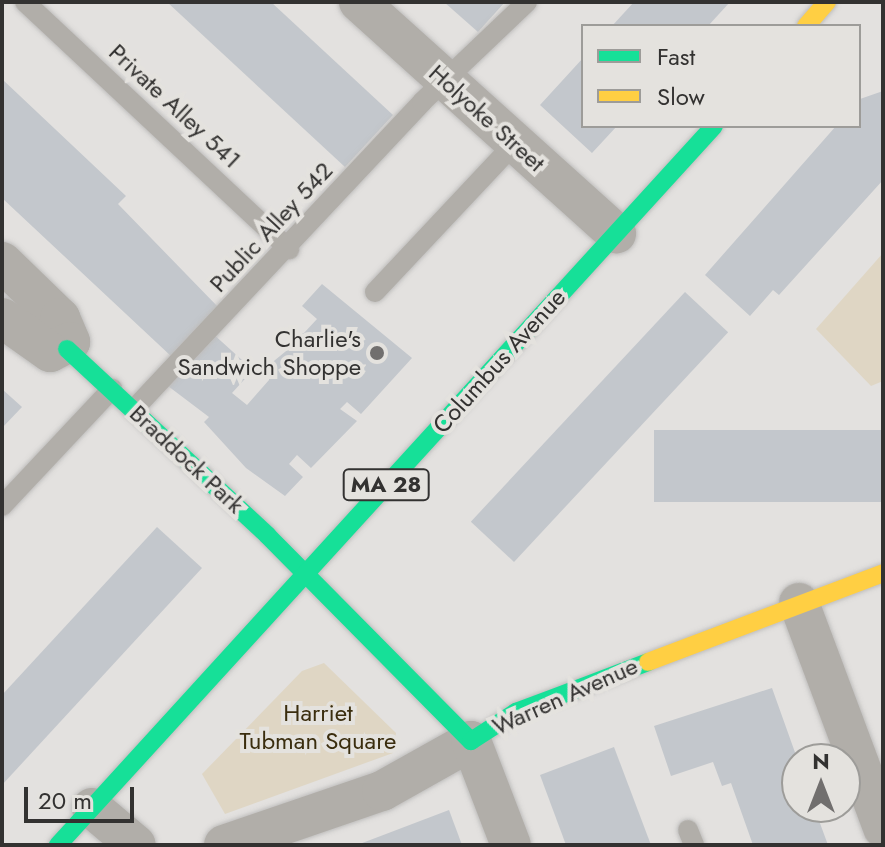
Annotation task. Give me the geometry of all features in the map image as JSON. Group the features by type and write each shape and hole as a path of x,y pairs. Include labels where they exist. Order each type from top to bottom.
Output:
{"street":[{"name":"Holyoke Street","path":"359,2 616,233"},
{"path":"808,24 827,2"},
{"name":"Columbus Avenue","path":"58,845 712,128"},
{"path":"2,262 60,318 70,335 67,349"},
{"name":"Braddock Park","path":"2,318 42,348 67,349 134,409 304,573"},
{"name":"Warren Avenue","path":"304,573 471,741 516,712 883,573"},
{"path":"799,603 883,828"},
{"path":"224,845 382,791 471,741 511,845"},
{"path":"92,808 136,845"}],"lane":[{"name":"Private Alley 541","path":"25,2 289,249"},
{"name":"Public Alley 542","path":"134,409 289,249 422,102 448,83 527,2"},
{"path":"375,292 515,143"},
{"path":"2,506 112,389"}],"green space":[{"path":"883,253 883,381 871,386 816,329"},
{"name":"Harriet Tubman Square","path":"324,663 396,733 393,753 225,814 202,774 302,671"}],"building":[{"path":"167,2 271,2 393,115 345,167"},
{"path":"444,2 505,2 478,32"},
{"path":"634,2 730,2 710,24 614,24"},
{"path":"581,60 581,128 615,128 592,153 540,105"},
{"path":"2,79 126,196 118,204 219,308 172,357 2,198"},
{"path":"883,91 883,180 779,295 773,290 750,316 705,275 834,128 861,128 861,99"},
{"path":"322,284 412,358 361,414 347,402 340,409 357,421 311,468 297,455 289,464 303,477 285,496 246,468 204,422 209,417 168,386 211,332 253,370 232,393 247,405 269,380 269,365 291,347 290,334 304,333 317,319 302,306"},
{"path":"685,292 728,332 514,562 471,522"},
{"path":"2,389 22,407 2,428"},
{"path":"654,430 883,430 883,502 654,502"},
{"path":"157,527 202,568 2,785 2,695"},
{"path":"772,688 792,743 781,743 781,823 820,823 828,845 753,845 731,783 722,786 713,762 671,776 654,726"},
{"path":"614,747 651,845 566,845 540,775"},
{"path":"449,810 462,845 357,845"}],"traffic: fast":[{"path":"58,845 712,128"},
{"path":"67,349 267,535 471,741 516,712 648,662"}],"traffic: slow":[{"path":"808,24 827,2"},
{"path":"648,662 883,573"}],"place":[{"name":"Charlie's Sandwich Shoppe","path":"377,353"}]}
